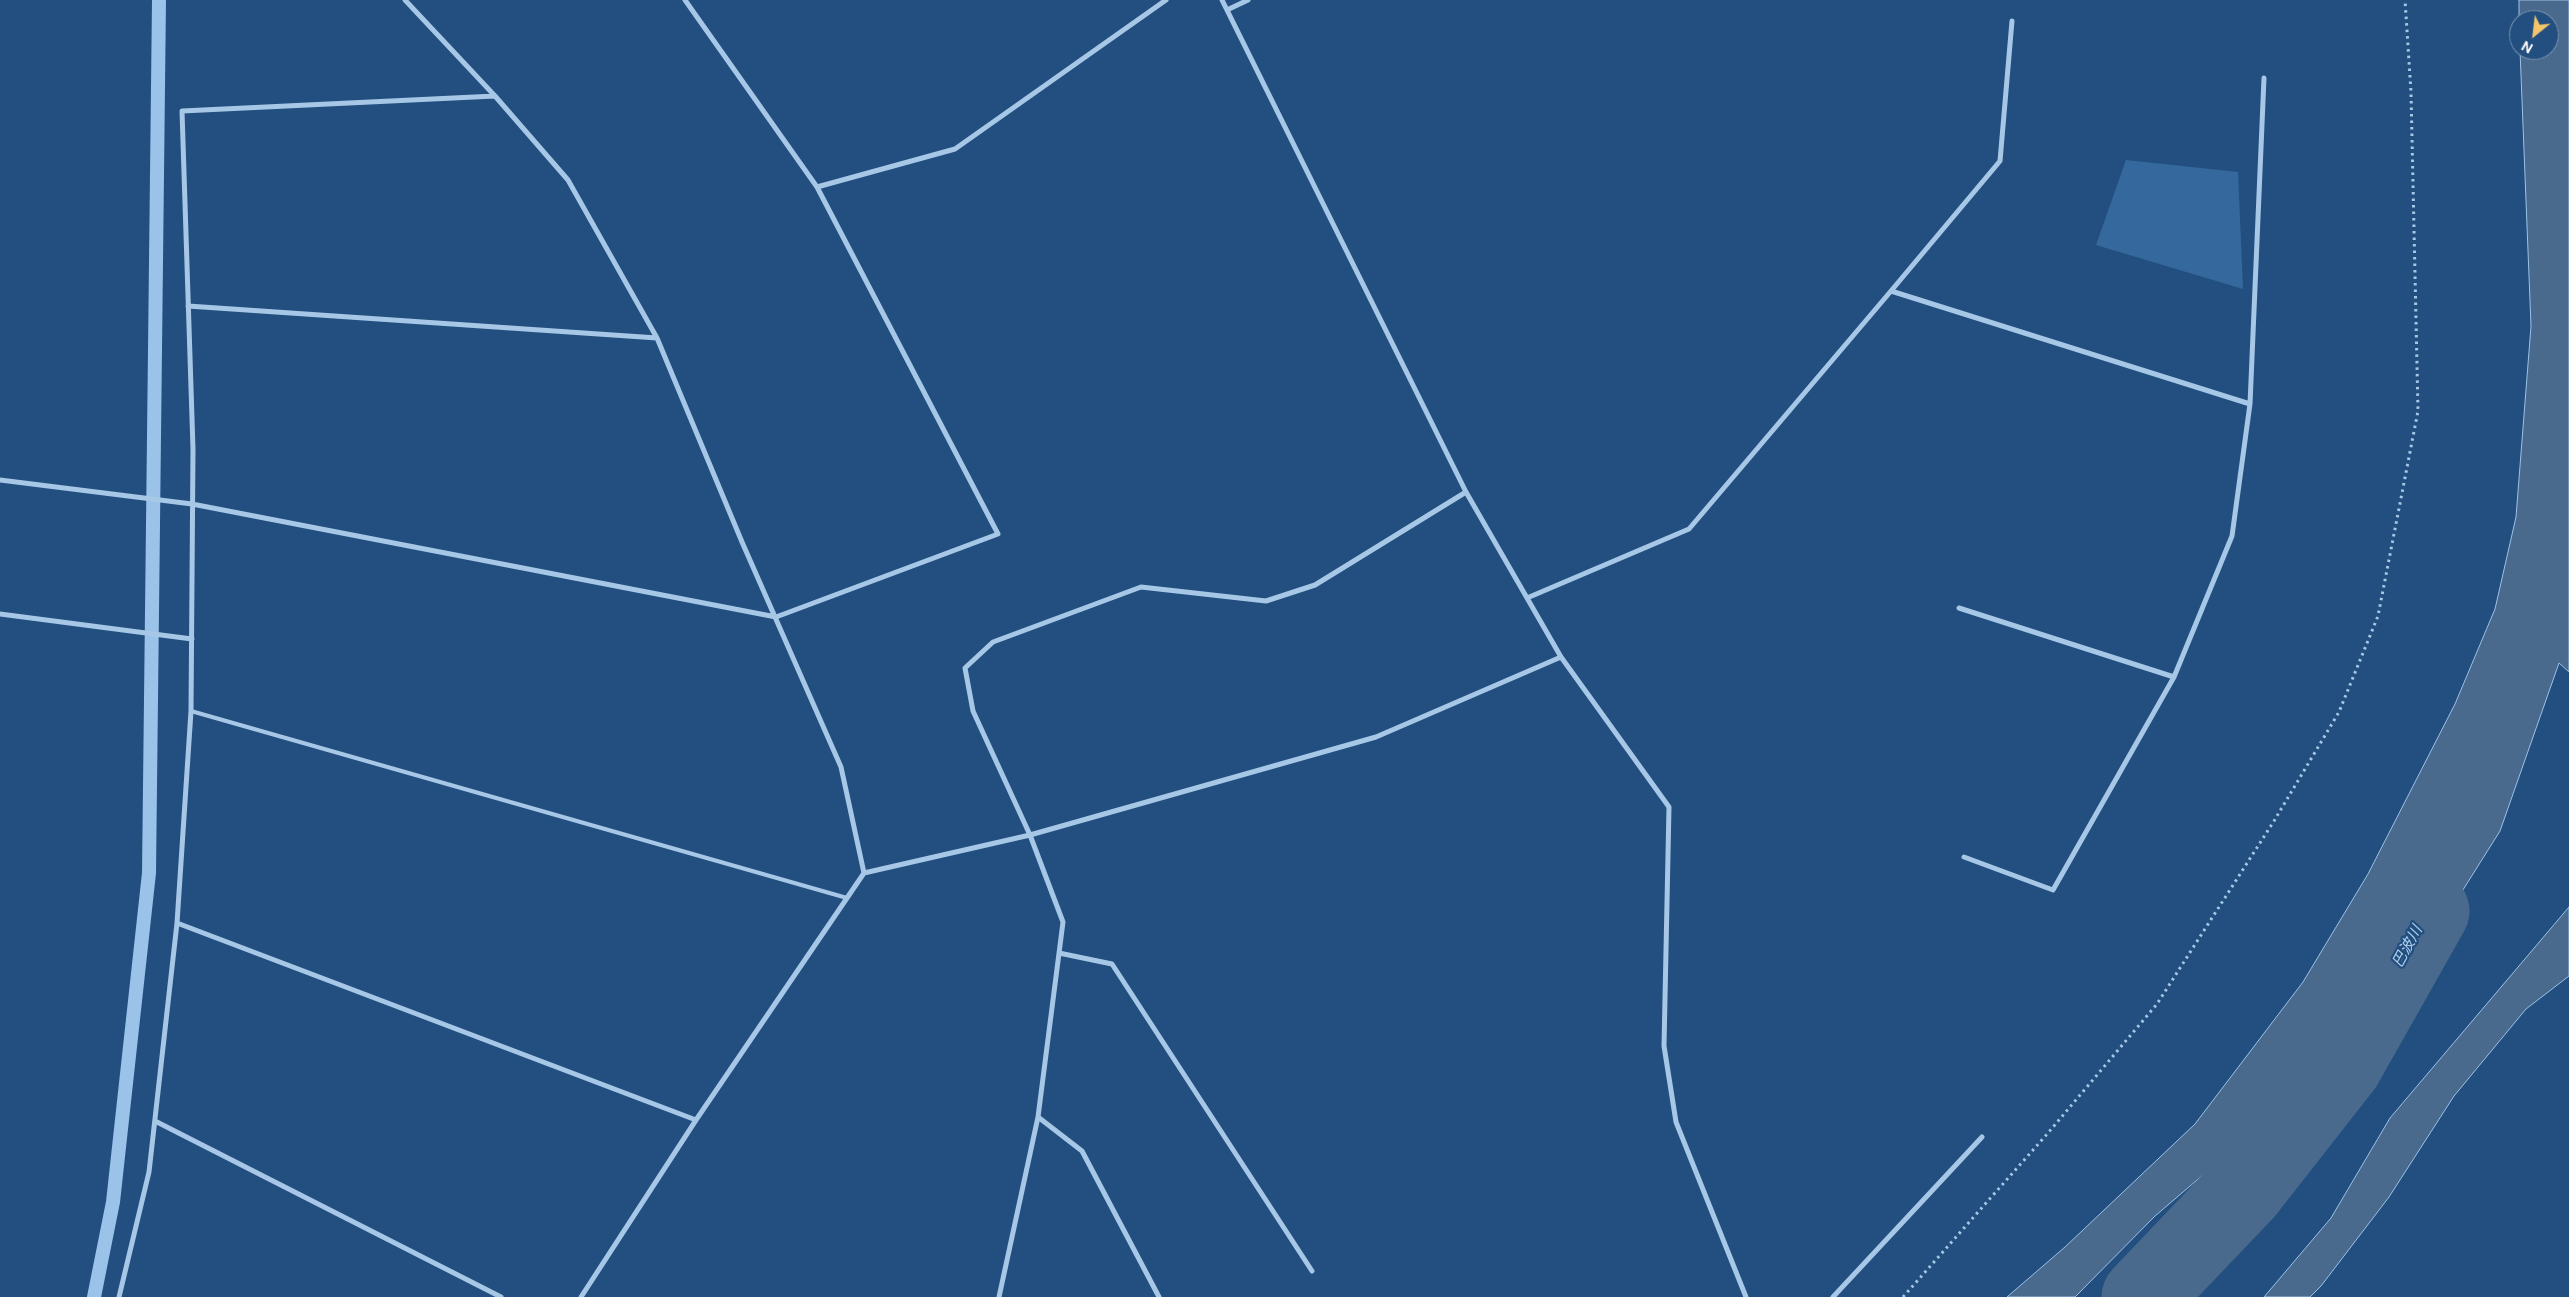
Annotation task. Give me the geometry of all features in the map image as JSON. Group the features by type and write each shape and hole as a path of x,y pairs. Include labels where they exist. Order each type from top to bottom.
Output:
{"street":[{"path":"405,0 495,96 568,180 657,338 776,618 842,767 864,873 696,1120 582,1297"},
{"path":"0,480 192,504 776,618 998,534 817,187 685,0"},
{"path":"817,187 955,149 1166,0"},
{"path":"1222,0 1466,492 1561,657 1669,807 1664,1046 1676,1122 1746,1297"},
{"path":"1227,10 1248,0"},
{"path":"1527,598 1689,529 1891,291 2000,161 2012,21"},
{"path":"1964,857 2052,890 2174,677 2232,536 2250,404 2264,78"},
{"path":"119,1297 149,1172 177,923 191,711 192,504 182,111 495,96"},
{"path":"1891,291 2250,404"},
{"path":"188,306 657,338"},
{"path":"999,1297 1038,1117 1063,922 1030,835 973,711 965,668 993,642 1142,587 1266,601 1315,585 1466,492"},
{"path":"1959,608 2174,677"},
{"path":"0,614 192,639"},
{"path":"864,873 1030,835 1376,736 1561,657"},
{"path":"177,923 696,1120"},
{"path":"1059,953 1112,964 1312,1271"},
{"path":"1038,1117 1082,1151 1159,1297"},
{"path":"155,1121 501,1297"},
{"path":"1833,1297 1982,1137"}],"lane":[{"path":"191,711 848,898"}],"path":[{"path":"1903,1297 2048,1133 2157,1004 2274,821 2339,712 2378,616 2418,411 2411,92 2405,0"}],"shaded area":[{"path":"2126,160 2238,172 2243,289 2096,245"}],"water":[{"path":"2519,0 2569,0 2569,672 2559,663 2500,831 2422,955 2312,1078 2258,1128 2155,1216 2075,1297 2007,1297 2065,1247 2195,1124 2303,982 2368,874 2455,704 2495,609 2516,517 2531,326 2520,60 2559,60 2559,10 2519,10"},
{"path":"2569,907 2569,976 2526,1009 2454,1096 2389,1197 2321,1286 2310,1297 2264,1297 2331,1218 2390,1118"}],"waterway":[{"path":"94,1297 113,1202 149,873 159,0"},
{"name":"巴波川","path":"2142,1297 2244,1190 2342,1065 2429,911"}]}
